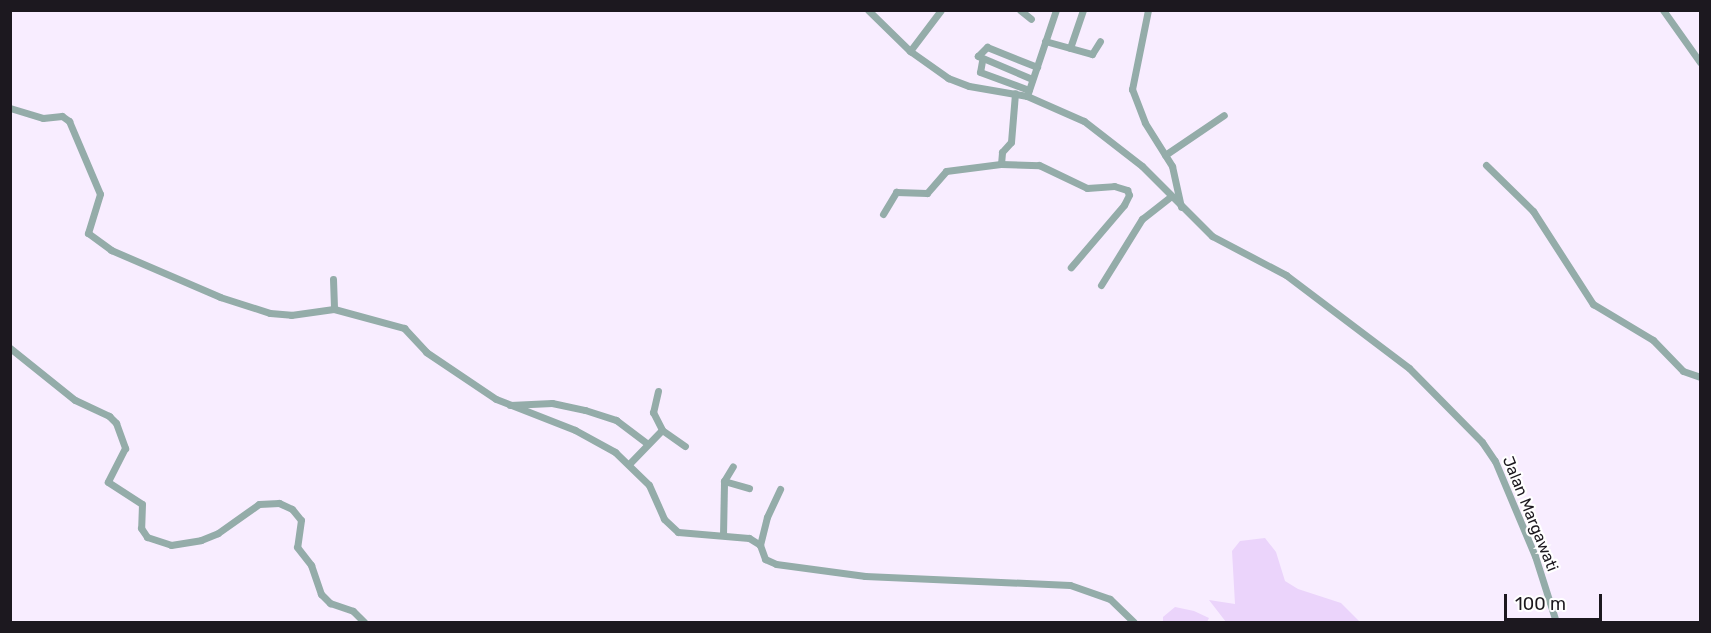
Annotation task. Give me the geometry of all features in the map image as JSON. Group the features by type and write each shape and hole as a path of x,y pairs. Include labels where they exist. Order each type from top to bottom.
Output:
{"street":[{"path":"868,10 910,51 948,78 969,86 1028,93"},
{"path":"910,51 941,10"},
{"path":"1020,10 1030,19"},
{"path":"1028,93 1056,10"},
{"path":"1070,48 1083,10"},
{"path":"1663,10 1701,62"},
{"path":"1148,11 1132,89 1144,123 1166,155 1174,172 1182,209"},
{"path":"1045,41 1094,54 1100,41"},
{"path":"1032,79 982,61 978,56 987,47 1037,67"},
{"path":"982,61 980,72 1028,93"},
{"path":"1001,164 1002,152 1012,140 1015,93"},
{"name":"Jalan Margawati","path":"1028,93 1084,120 1107,137 1142,166 1170,197 1212,236 1272,267 1343,316 1409,368 1482,441 1504,477 1556,622"},
{"path":"10,108 43,118 62,116 69,121 100,194 88,232 111,250 220,297 270,313 291,315 334,309 404,328 431,356 508,406 575,430 615,452 649,485 672,528 683,534 749,538 760,545"},
{"path":"1166,155 1224,116"},
{"path":"883,214 896,192 927,193 946,171 1001,164 1039,165 1087,188 1114,186 1128,191 1124,205 1071,267"},
{"path":"1486,165 1533,211 1597,308 1653,340 1683,371 1701,377"},
{"path":"1101,285 1142,219 1170,197"},
{"path":"333,279 334,309"},
{"path":"10,348 75,400 109,416 116,423 125,448 108,482 142,504 141,528 147,537 171,545 201,540 218,533 259,504 279,503 292,509 301,520 297,547 311,565 321,594 330,603 353,611 364,622"},
{"path":"658,391 653,412 662,430 684,446"},
{"path":"508,406 552,403 585,410 616,420 648,443"},
{"path":"629,464 662,430"},
{"path":"723,535 724,481 733,466"},
{"path":"724,481 749,488"},
{"path":"780,489 767,517 760,545 762,556 771,563 864,576 992,579 1076,586 1110,599 1134,622"}],"shaded area":[{"path":"1265,538 1276,552 1285,581 1298,589 1341,603 1360,622 1226,622 1209,600 1235,604 1232,551 1240,541"},
{"path":"1175,607 1194,611 1209,618 1207,622 1163,622 1163,617"}]}
